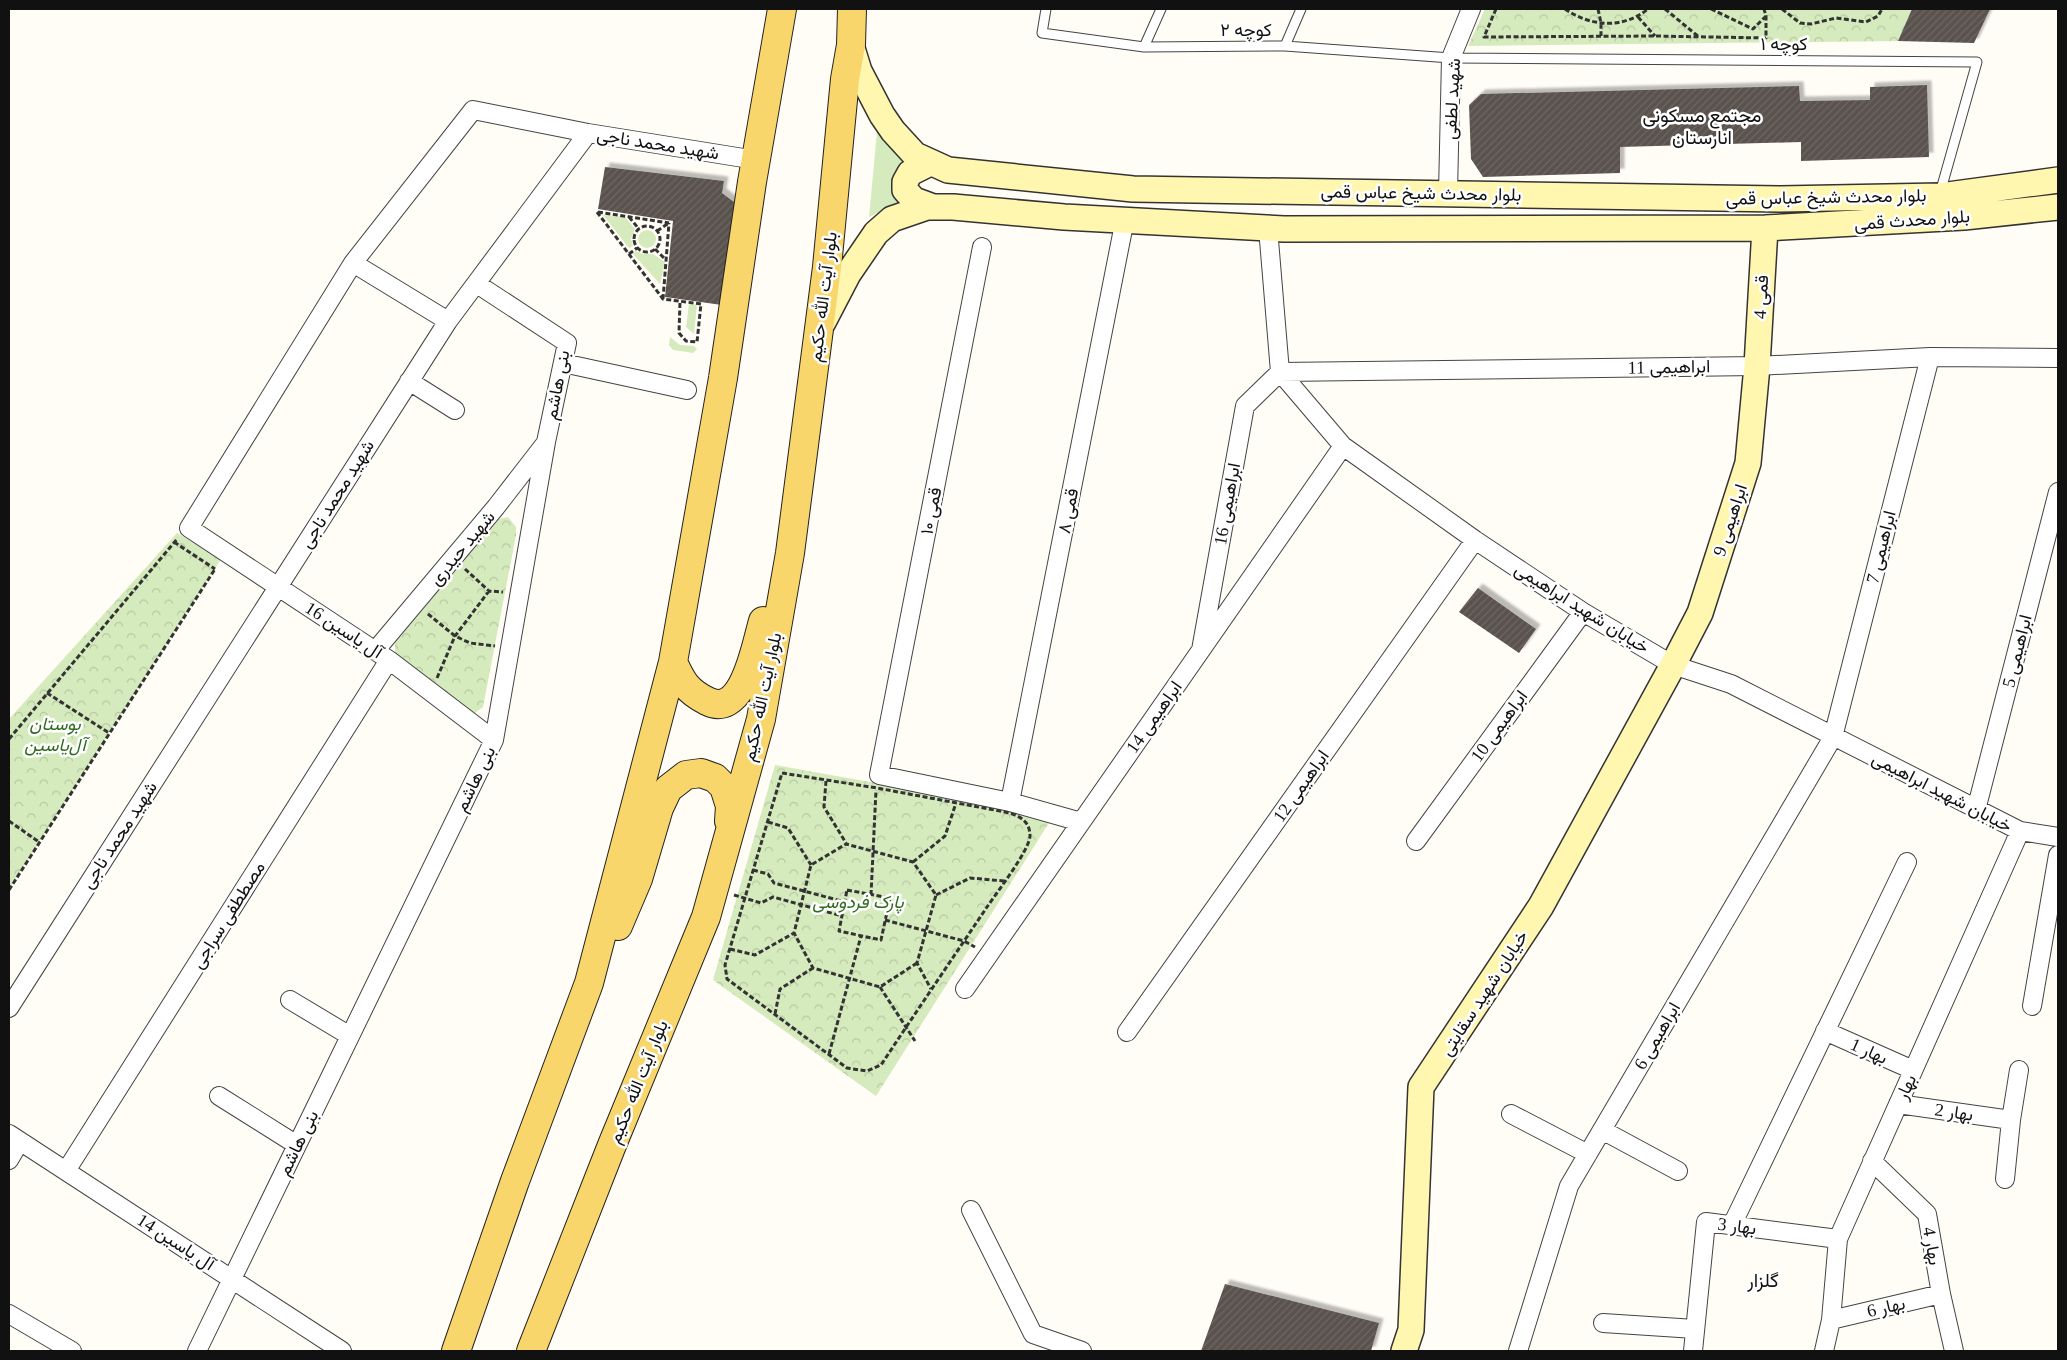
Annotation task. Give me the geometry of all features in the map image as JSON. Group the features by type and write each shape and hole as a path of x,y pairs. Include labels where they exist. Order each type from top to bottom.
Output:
{"main road":[{"path":"589,983 673,662 723,378 756,160 782,9"},
{"name":"بلوار آیت الله حکیم","path":"531,1351 612,1145 706,917 761,719 790,553 828,267 845,79 851,45 852,9"},
{"name":"بلوار محدث شیخ عباس قمی","path":"851,45 859,71 893,131 915,155 948,170 1133,189 1780,199 1940,196 2058,180"},
{"path":"930,163 910,173 905,182 906,190 914,200 933,207"},
{"name":"بلوار محدث شیخ عباس قمی","path":"819,330 848,274 876,233 892,219 910,212 933,207 953,207 1064,217 1268,228 1764,228"},
{"name":"بلوار محدث قمی","path":"1764,228 1964,217 2058,207"},
{"name":"قمی 4","path":"1757,366 1764,228"},
{"name":"ابراهیمی 9","path":"1673,665 1700,613 1748,463 1757,366"},
{"path":"673,662 682,681 692,694 712,704 727,702 734,698 744,685 763,620 790,553"},
{"name":"خیابان شهید سقایتی","path":"1404,1351 1410,1330 1421,1087 1541,906 1673,665"},
{"path":"456,1351 514,1180 589,983 630,901 659,808 668,789 686,775 701,773 715,778 724,787 730,806 725,854"}],"street":[{"name":"شهید لطفی","path":"1448,193 1452,58 1471,9"},
{"path":"189,528 354,263 473,110 588,133"},
{"name":"شهید محمد ناجی","path":"9,1008 448,321 588,133 756,160"},
{"name":"قمی ۸","path":"1010,802 1125,219"},
{"path":"1268,228 1280,372"},
{"name":"قمی ۱۰","path":"878,782 982,247"},
{"path":"354,263 448,321"},
{"name":"بنی هاشم","path":"197,1351 494,740 521,594 546,442 567,343 477,284"},
{"name":"ابراهیمی 11","path":"1280,372 1757,366 1930,357 2058,358"},
{"name":"ابراهیمی 7","path":"1833,737 1930,357"},
{"path":"563,363 687,390"},
{"name":"خیابان شهید ابراهیمی","path":"1280,372 1343,446 1475,540 1583,612 1673,665 1731,684 2020,831 2058,837"},
{"name":"ابراهیمی 16","path":"1201,650 1245,406 1280,372"},
{"path":"409,381 455,410"},
{"name":"شهید حیدری","path":"382,655 415,604 496,507 546,442"},
{"name":"ابراهیمی 14","path":"965,989 1343,446"},
{"name":"ابراهیمی 5","path":"1976,810 2058,492"},
{"name":"آل یاسین 16","path":"189,528 382,655 494,740"},
{"name":"ابراهیمی 12","path":"1127,1032 1475,540"},
{"name":"ابراهیمی 10","path":"1416,841 1583,612"},
{"name":"مصططفی سراجی","path":"66,1171 382,655"},
{"name":"ابراهیمی 6","path":"1518,1351 1569,1186 1833,737"},
{"path":"878,782 1010,802 1081,822"},
{"name":"بهار","path":"1824,1351 1831,1320 1838,1239 2020,831"},
{"path":"2032,1006 2058,855"},
{"path":"1732,1225 1906,862"},
{"path":"290,1000 350,1036"},
{"name":"بهار 1","path":"1825,1031 1913,1070"},
{"path":"2004,1179 2010,1120 2019,1070"},
{"path":"219,1096 297,1145"},
{"name":"بهار 2","path":"1898,1104 2010,1120"},
{"path":"1512,1114 1588,1154"},
{"path":"1602,1130 1678,1171"},
{"path":"9,1160 14,1137"},
{"name":"آل یاسین 14","path":"14,1137 342,1351"},
{"name":"بهار 4","path":"1872,1161 1927,1214 1941,1294 1954,1351"},
{"path":"971,1210 1033,1334 1082,1351"},
{"name":"بهار 3","path":"1693,1351 1706,1222 1838,1239"},
{"name":"بهار 6","path":"1831,1320 1941,1294"},
{"path":"9,1314 72,1351"},
{"path":"1603,1322 1695,1329"}],"lane":[{"name":"کوچه ۲","path":"1046,9 1042,33 1144,47 1285,46 1452,58"},
{"path":"1144,47 1160,9"},
{"path":"1285,46 1301,9"},
{"name":"کوچه ۱","path":"1452,58 1977,62 1940,196"}],"path":[{"path":"1496,9 1484,37 1655,36 1766,38 1766,16 1764,9"},
{"path":"1565,9 1580,18 1601,23 1623,22 1638,17 1648,9"},
{"path":"1598,9 1601,36"},
{"path":"1665,9 1700,37"},
{"path":"1711,9 1753,29 1766,16"},
{"path":"1782,9 1800,23 1811,24 1836,18 1866,22 1878,16 1882,9"},
{"path":"1638,17 1655,36"},
{"path":"669,223 597,212 663,299 701,304 697,342 686,341 678,333 680,302"},
{"path":"629,217 640,229"},
{"path":"657,231 669,223"},
{"path":"663,299 669,223"},
{"path":"647,226 657,231 660,241 655,249 644,252 637,248 634,236 640,229 647,226"},
{"path":"629,254 637,248"},
{"path":"655,249 666,260"},
{"path":"9,738 174,542 189,528"},
{"path":"453,559 489,591 521,594"},
{"path":"9,890 215,569"},
{"path":"431,693 455,636 489,591"},
{"path":"415,604 455,636 470,643 510,648"},
{"path":"47,693 109,733"},
{"path":"782,773 826,780 878,782 956,803 1019,816 1029,828 1030,837 1027,846 1004,882 881,1065 867,1071 847,1068 727,979 725,965 782,773"},
{"path":"826,780 824,807 846,844"},
{"path":"871,895 878,782"},
{"path":"913,862 945,836 956,803"},
{"path":"9,821 39,842"},
{"path":"768,822 788,828 811,865"},
{"path":"915,1041 880,987 813,968 794,932 811,865 846,844 913,862 936,895"},
{"path":"753,870 768,874 774,883 845,902"},
{"path":"880,987 917,963 936,895 970,878 1004,882"},
{"path":"714,890 760,903 773,897 842,916"},
{"path":"847,890 871,895 890,898 881,940 839,931 847,890"},
{"path":"885,920 964,941 989,955"},
{"path":"730,949 755,955 794,932"},
{"path":"829,1054 861,936"},
{"path":"917,963 931,989"},
{"path":"775,1014 780,989 813,968"}],"green space":[{"path":"1485,9 1912,9 1898,41 1468,46"},
{"path":"877,132 903,159 898,171 901,201 869,217"},
{"path":"603,215 625,217 635,229 631,239 633,246 629,248"},
{"path":"643,230 651,230 656,235 654,246 643,248 638,243 638,235"},
{"path":"636,251 643,254 653,254 665,262 660,284 633,254"},
{"path":"689,304 697,305 694,334 686,327"},
{"path":"670,337 680,345 694,346 697,349 693,353 673,350 669,345"},
{"path":"508,517 516,527 516,535 483,707 475,713 465,713 395,653 395,643 499,519"},
{"name":"بوستان آل‌یاسین","path":"177,533 221,559 9,889 9,719"},
{"name":"پارک فردوسی","path":"775,765 1054,815 876,1096 713,980"}],"building":[{"path":"1912,9 1990,9 1974,43 1898,41"},
{"path":"1927,85 1929,157 1801,161 1801,142 1620,147 1620,173 1483,177 1471,159 1469,105 1481,94 1799,86 1800,101 1870,100 1870,87"},
{"path":"605,167 724,181 722,193 734,202 745,201 729,306 665,297 673,221 598,209"},
{"path":"1478,588 1536,629 1519,653 1459,612"},
{"path":"1225,1284 1379,1323 1371,1351 1201,1351"}],"district":[{"name":"مجتمع مسکونی انارستان","path":"1702,126"},
{"name":"گلزار","path":"1763,1280"}]}
